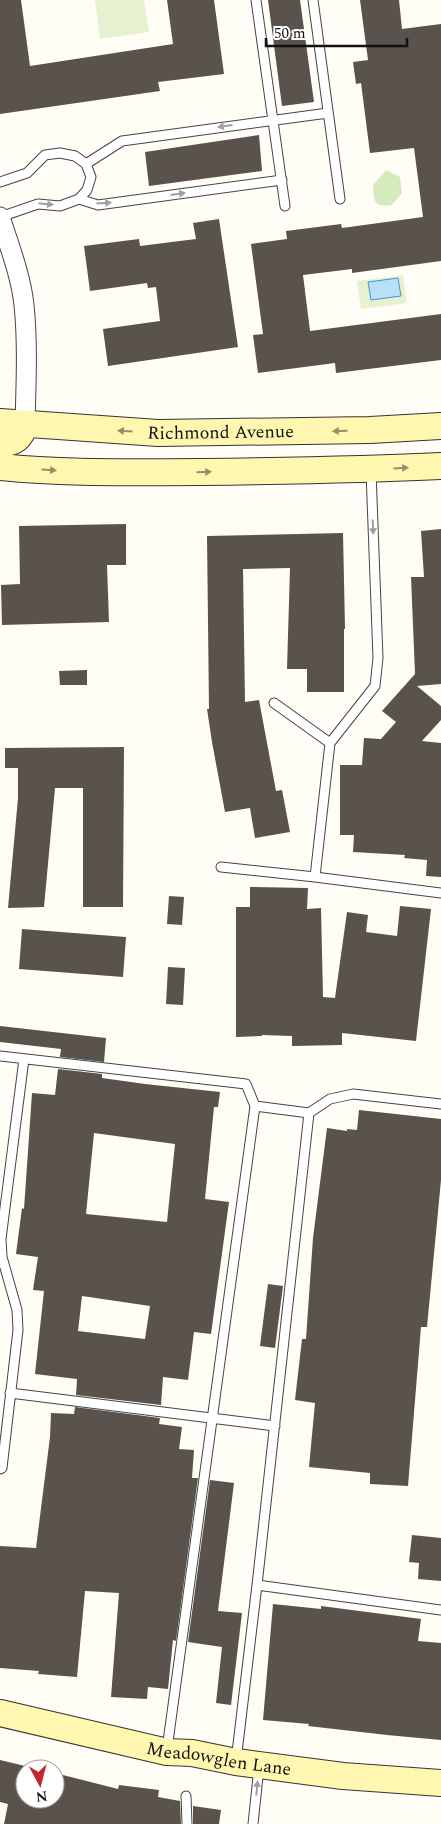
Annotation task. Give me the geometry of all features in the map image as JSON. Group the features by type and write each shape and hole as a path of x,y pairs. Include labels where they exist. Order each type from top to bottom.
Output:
{"main road":[{"name":"Richmond Avenue","path":"12,423 158,433 370,430 441,426"},
{"path":"0,444 9,444 22,435 12,423"},
{"path":"370,430 371,470"},
{"path":"0,467 74,471 155,472 371,470 441,466"},
{"name":"Meadowglen Lane","path":"0,1713 167,1752 192,1753 343,1776 441,1783"}],"street":[{"path":"0,217 12,252 24,304 26,371 12,423"}],"lane":[{"path":"256,0 285,206"},
{"path":"313,0 340,198"},
{"path":"86,164 122,141 328,113"},
{"path":"0,182 27,173 45,155 60,153 75,156 86,164 91,178 86,190 78,199 60,206 38,204 0,217"},
{"path":"78,199 98,205 282,180"},
{"path":"315,877 330,743 375,686 378,658 371,470"},
{"path":"274,703 330,743"},
{"path":"220,867 441,893"},
{"path":"0,1056 246,1084 255,1106 167,1752"},
{"path":"0,1468 2,1468 18,1330 17,1310 2,1257 1,1239 24,1059"},
{"path":"255,1106 309,1113 330,1099 353,1094 441,1104"},
{"path":"253,1824 255,1811 248,1763 257,1585 309,1113"},
{"path":"10,1393 274,1426"},
{"path":"257,1585 441,1610"},
{"path":"186,1796 187,1824"}],"green space":[{"path":"95,0 144,0 149,32 100,39"},
{"path":"386,170 400,177 402,193 392,205 386,206 378,204 374,199 373,185"},
{"path":"403,275 407,303 361,309 357,281"}],"water":[{"path":"398,278 401,296 371,300 368,282"}],"building":[{"path":"0,0 21,0 30,66 173,44 167,0 214,0 224,74 158,82 160,91 0,114"},
{"path":"268,0 300,0 314,102 282,106"},
{"path":"360,0 399,0 402,29 441,24 441,261 352,273 352,269 303,275 310,331 441,314 441,360 336,373 335,363 258,373 253,335 263,334 251,244 287,239 286,231 341,224 342,228 423,217 414,148 370,153 361,83 356,84 353,62 368,60"},
{"path":"259,135 262,171 149,186 145,152"},
{"path":"219,219 238,347 108,366 103,329 160,321 156,287 148,288 147,283 90,291 84,246 139,239 140,246 196,239 193,223"},
{"path":"126,524 126,565 107,565 109,622 2,625 1,585 20,584 19,526"},
{"path":"441,529 441,684 417,686 441,706 441,720 422,741 441,743 441,877 426,876 427,860 404,858 405,855 353,852 354,835 340,835 340,765 362,765 364,738 381,739 396,722 382,711 415,674 411,577 424,577 421,531"},
{"path":"343,533 344,692 307,692 307,669 287,669 290,568 243,569 245,702 259,700 276,791 282,790 290,832 255,838 250,808 225,812 212,742 207,709 209,709 207,536"},
{"path":"87,670 87,685 60,685 59,671"},
{"path":"124,747 123,907 83,907 83,788 55,788 44,907 8,908 18,798 18,768 5,768 5,748"},
{"path":"250,887 308,888 307,909 321,908 323,997 335,998 347,912 368,915 366,932 397,936 400,906 431,909 416,1041 342,1033 342,1045 292,1046 292,1036 262,1035 236,1037 236,907 250,907"},
{"path":"169,896 184,897 182,925 167,924"},
{"path":"22,929 126,937 123,977 19,969"},
{"path":"168,967 185,968 183,1005 166,1004"},
{"path":"0,1026 106,1038 104,1062 60,1057 61,1049 0,1042"},
{"path":"58,1069 102,1074 102,1078 220,1092 218,1107 214,1107 205,1199 229,1202 211,1334 194,1332 188,1380 163,1377 161,1405 76,1395 77,1379 35,1374 44,1291 33,1290 38,1257 16,1254 22,1208 24,1209 32,1093 55,1095","holes":["94,1133 175,1144 167,1222 86,1214","82,1296 150,1306 145,1339 78,1331"]},
{"path":"359,1110 441,1119 441,1180 427,1327 421,1327 408,1486 370,1484 370,1473 309,1467 315,1403 295,1400 302,1339 306,1339 313,1238 327,1128 347,1131 347,1129 357,1130"},
{"path":"268,1284 283,1286 275,1348 260,1346"},
{"path":"75,1407 160,1418 159,1424 182,1427 179,1449 194,1450 192,1478 198,1478 176,1641 173,1640 168,1689 148,1687 147,1699 111,1697 119,1593 85,1591 77,1677 38,1674 39,1671 0,1668 0,1546 36,1548 50,1437 51,1413 74,1414"},
{"path":"210,1480 234,1483 218,1611 242,1613 231,1705 216,1703 222,1647 188,1642"},
{"path":"412,1535 441,1538 441,1581 418,1579 419,1563 409,1562"},
{"path":"273,1604 321,1609 321,1606 421,1619 418,1641 441,1643 441,1740 263,1720"},
{"path":"0,1760 15,1764 15,1809 65,1809 65,1776 118,1789 119,1785 159,1790 158,1797 180,1801 181,1824 4,1824 8,1804 0,1802"},
{"path":"193,1806 221,1810 219,1824 193,1824"}]}
